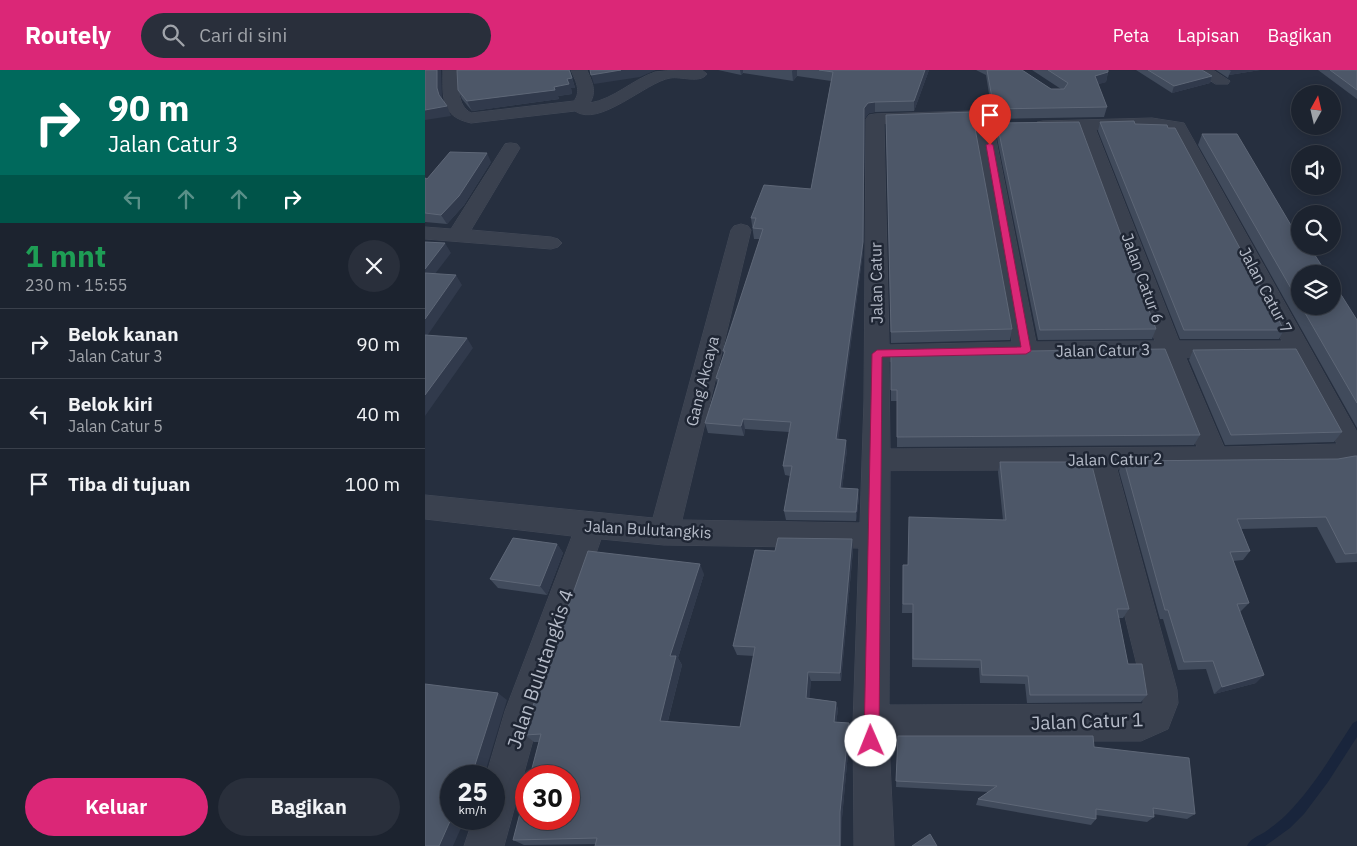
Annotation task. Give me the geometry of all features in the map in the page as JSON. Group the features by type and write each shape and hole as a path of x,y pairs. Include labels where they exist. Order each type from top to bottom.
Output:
{"street":[{"path":"451,70 454,107 461,117 477,118 529,116 579,105 584,101 586,93 579,70"},
{"path":"1201,70 1222,81"},
{"path":"579,105 584,109 600,108 649,81 670,73 699,74"},
{"name":"Jalan Catur","path":"874,846 871,723 877,354 875,118 975,116 991,124 1026,351"},
{"name":"Jalan Catur 7","path":"1085,125 1160,123 1178,127 1356,454"},
{"path":"1030,126 1085,125"},
{"name":"Jalan Catur 6","path":"1085,125 1170,349 1215,458"},
{"path":"457,236 511,148"},
{"name":"Gang Akcaya","path":"664,532 741,230"},
{"path":"425,233 551,243"},
{"name":"Jalan Catur 3","path":"877,354 1170,349 1298,349"},
{"name":"Jalan Catur 2","path":"875,460 1215,458 1356,454"},
{"name":"Jalan Catur 1","path":"871,723 1141,723 1156,717 1161,703 1160,690 1100,459"},
{"name":"Jalan Bulutangkis","path":"425,507 591,526 664,532 873,536"},
{"name":"Jalan Bulutangkis 4","path":"505,775 523,711 591,526"},
{"path":"485,846 489,830"}],"building":[{"path":"425,70 437,70 437,88 439,95 447,106 425,110"},
{"path":"457,70 569,70 572,78 567,79 569,84 554,87 555,90 467,101 458,90"},
{"path":"590,70 621,70 591,75"},
{"path":"819,70 925,70 914,101 875,102 868,103 864,108 863,242 836,439 846,440 840,488 858,489 856,512 784,511 792,466 783,466 791,422 743,419 741,426 705,423 719,379 716,378 725,351 723,351 763,229 753,228 756,218 751,218 764,185 811,189 833,72"},
{"path":"987,70 1022,70 1051,89 1064,89 1068,83 1048,70 1108,70 1108,72 1095,76 1107,107 994,109"},
{"path":"1148,70 1202,70 1212,76 1174,86"},
{"path":"1330,70 1357,70 1357,90"},
{"path":"972,112 1012,329 891,332 886,115"},
{"path":"1134,121 1135,124 1167,125 1168,128 1175,128 1284,330 1184,330 1100,122"},
{"path":"1079,122 1156,329 1040,330 997,123"},
{"path":"1202,134 1237,134 1291,225 1291,255 1315,255 1321,265 1291,265 1291,288"},
{"path":"450,152 487,153 459,196 441,215 425,213 425,178 427,179"},
{"path":"425,242 445,243 425,269"},
{"path":"425,273 456,275 425,319"},
{"path":"1341,295 1357,320 1357,403 1306,315 1341,315"},
{"path":"425,335 467,338 425,395"},
{"path":"1165,349 1200,435 897,437 897,390 891,390 891,353"},
{"path":"1296,349 1342,432 1231,435 1193,350"},
{"path":"1357,456 1357,553 1345,554 1326,517 1237,519 1250,551 1230,552 1249,603 1237,604 1264,675 1222,687 1213,661 1184,662 1168,610 1165,610 1124,461 1338,459"},
{"path":"1000,462 1091,462 1129,609 1117,609 1128,664 1142,664 1147,695 1030,695 1028,676 982,675 981,660 913,659 913,604 903,604 903,565 908,565 909,517 1006,520"},
{"path":"513,538 557,544 540,586 490,579"},
{"path":"778,538 852,539 840,673 808,672 806,698 836,702 834,722 849,723 840,812 840,846 595,846 597,838 513,840 516,830 580,830 580,765 533,765 541,734 525,735 534,703 588,551 700,564 670,656 676,656 660,721 740,727 755,647 733,646 755,550 775,551"},
{"path":"425,684 498,693 475,765 440,765 440,830 446,830 439,846 425,846"},
{"path":"898,736 1093,736 1094,747 1189,758 1195,814 1153,808 1154,817 1096,809 1096,819 978,799 997,786 896,781"},
{"path":"930,834 937,846 912,846"}],"waterway":[{"path":"1253,846 1270,836 1299,810 1324,777 1357,727"}],"route":[{"path":"871,741 877,354 1026,351 990,145"}]}
